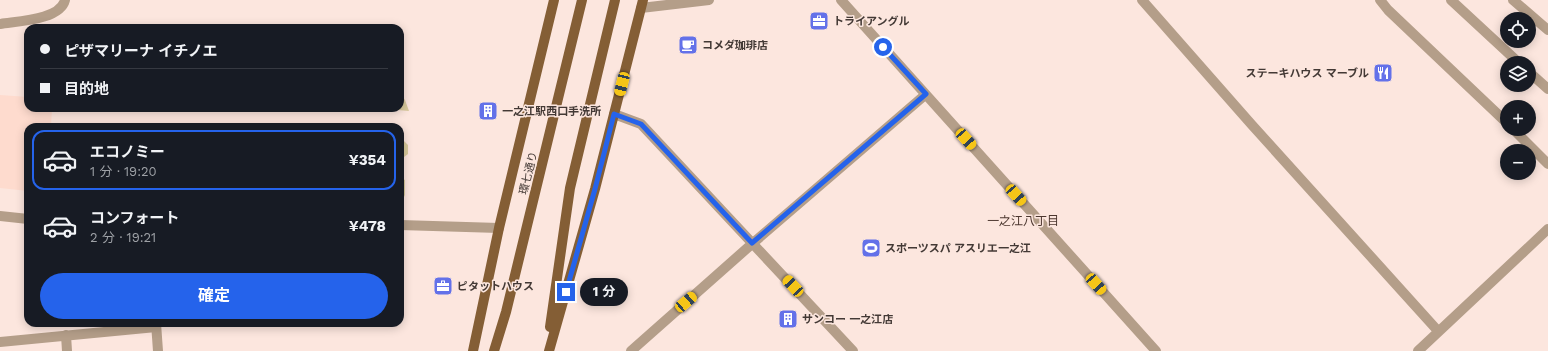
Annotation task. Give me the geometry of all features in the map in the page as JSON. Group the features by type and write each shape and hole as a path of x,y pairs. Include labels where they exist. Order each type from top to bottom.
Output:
{"main road":[{"path":"473,351 498,228 554,0"},
{"name":"環七通り","path":"494,351 506,312 582,0"},
{"path":"548,351 570,188 615,0"},
{"path":"548,351 595,189 642,4"}],"street":[{"path":"0,24 54,13 60,9 65,0"},
{"path":"642,4 708,0"},
{"path":"841,0 1156,351"},
{"path":"1142,0 1252,125 1438,331"},
{"path":"1380,0 1388,10 1500,117"},
{"path":"1451,0 1511,56"},
{"path":"1513,0 1548,30"},
{"path":"1536,78 1548,89"},
{"path":"631,351 752,243 926,94"},
{"path":"614,114 641,124 853,351"},
{"path":"1520,136 1548,164"},
{"path":"0,216 24,219"},
{"path":"404,225 498,228"},
{"path":"1418,351 1548,229"},
{"path":"0,342 140,327"},
{"path":"156,327 158,351"},
{"path":"66,336 68,351"}],"shaded area":[{"path":"0,95 24,97 24,112 52,112 51,123 24,123 24,191 0,188"},
{"path":"404,99 405,100 409,111 404,111"},
{"path":"404,141 408,145 408,154 404,157"},
{"path":"404,179 405,180 404,197"}],"place":[{"name":"トライアングル","path":"819,21"},
{"name":"コメダ珈琲店","path":"688,45"},
{"name":"ステーキハウス マーブル","path":"1383,73"},
{"name":"一之江駅西口手洗所","path":"488,111"},
{"name":"スポーツスパ アスリエ一之江","path":"871,248"},
{"name":"ピタットハウス","path":"443,286"},
{"name":"サンコー 一之江店","path":"788,319"}],"district":[{"name":"一之江八丁目","path":"1023,221"}],"route":[{"path":"566,292 614,114 641,124 752,243 926,94 883,47"}]}
